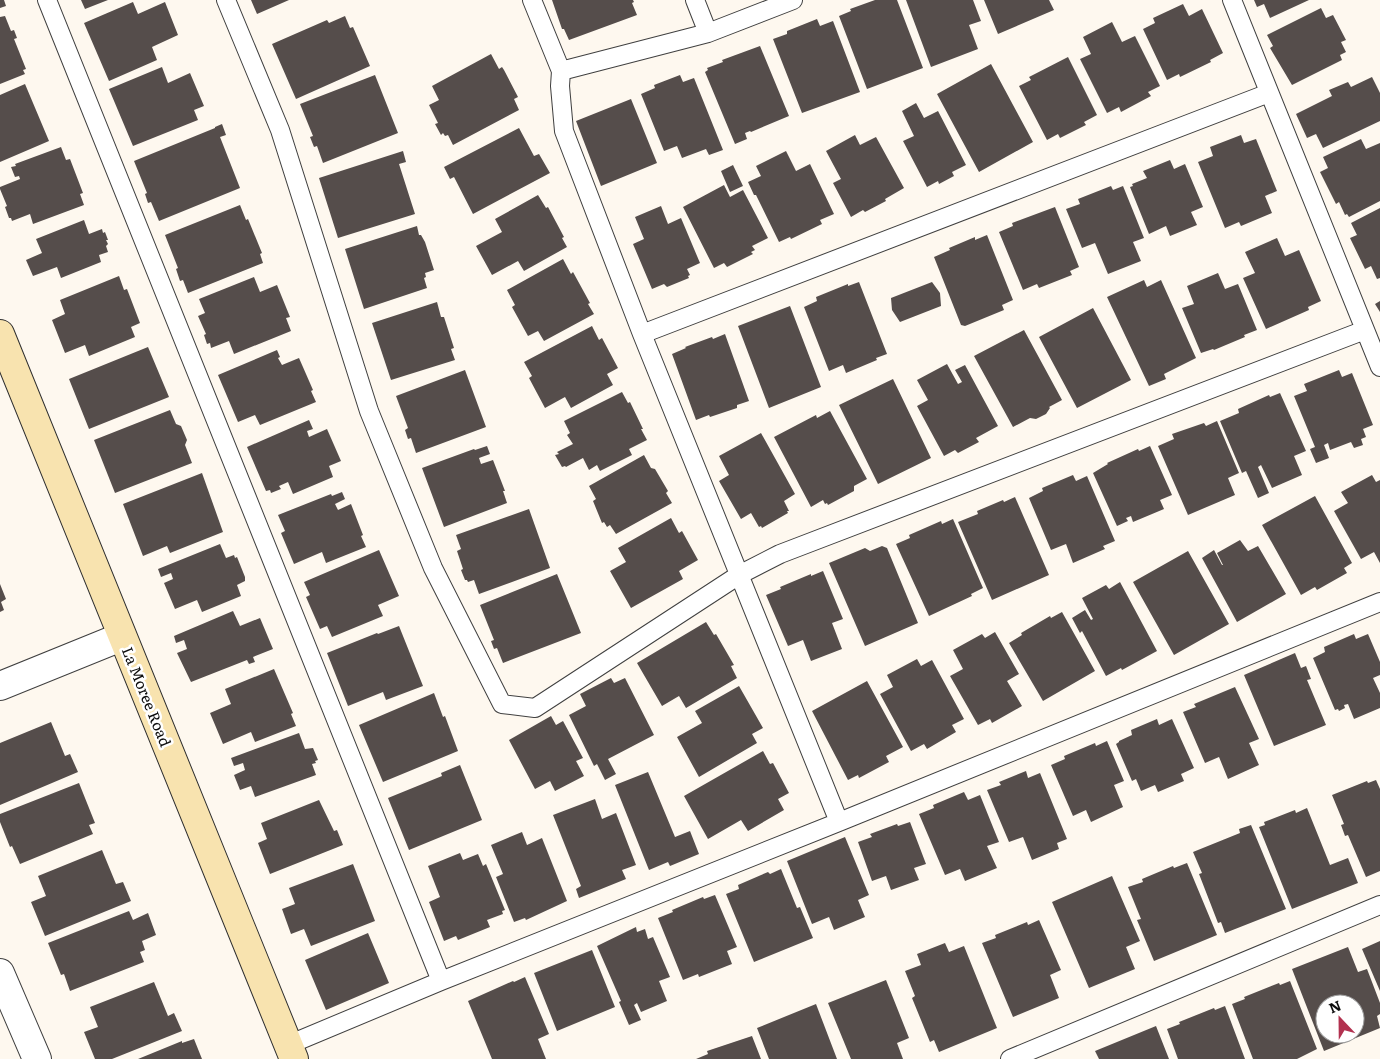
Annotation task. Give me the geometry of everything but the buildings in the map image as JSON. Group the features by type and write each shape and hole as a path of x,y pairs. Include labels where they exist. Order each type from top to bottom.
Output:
{"street":[{"name":"La Moree Road","path":"0,334 121,637 291,1052"},
{"path":"0,686 121,637"},
{"path":"0,973 38,1059"}],"lane":[{"path":"47,0 440,981"},
{"path":"226,0 280,130 369,411 432,568 502,704 535,708 739,575 780,554 1365,330"},
{"path":"532,0 561,71 560,86 564,131 642,334 839,822"},
{"path":"695,0 708,33"},
{"path":"561,71 708,33 793,0"},
{"path":"1232,0 1380,367"},
{"path":"642,334 1270,94"},
{"path":"291,1052 440,981 839,822 1380,602"},
{"path":"1010,1059 1380,905"}]}
